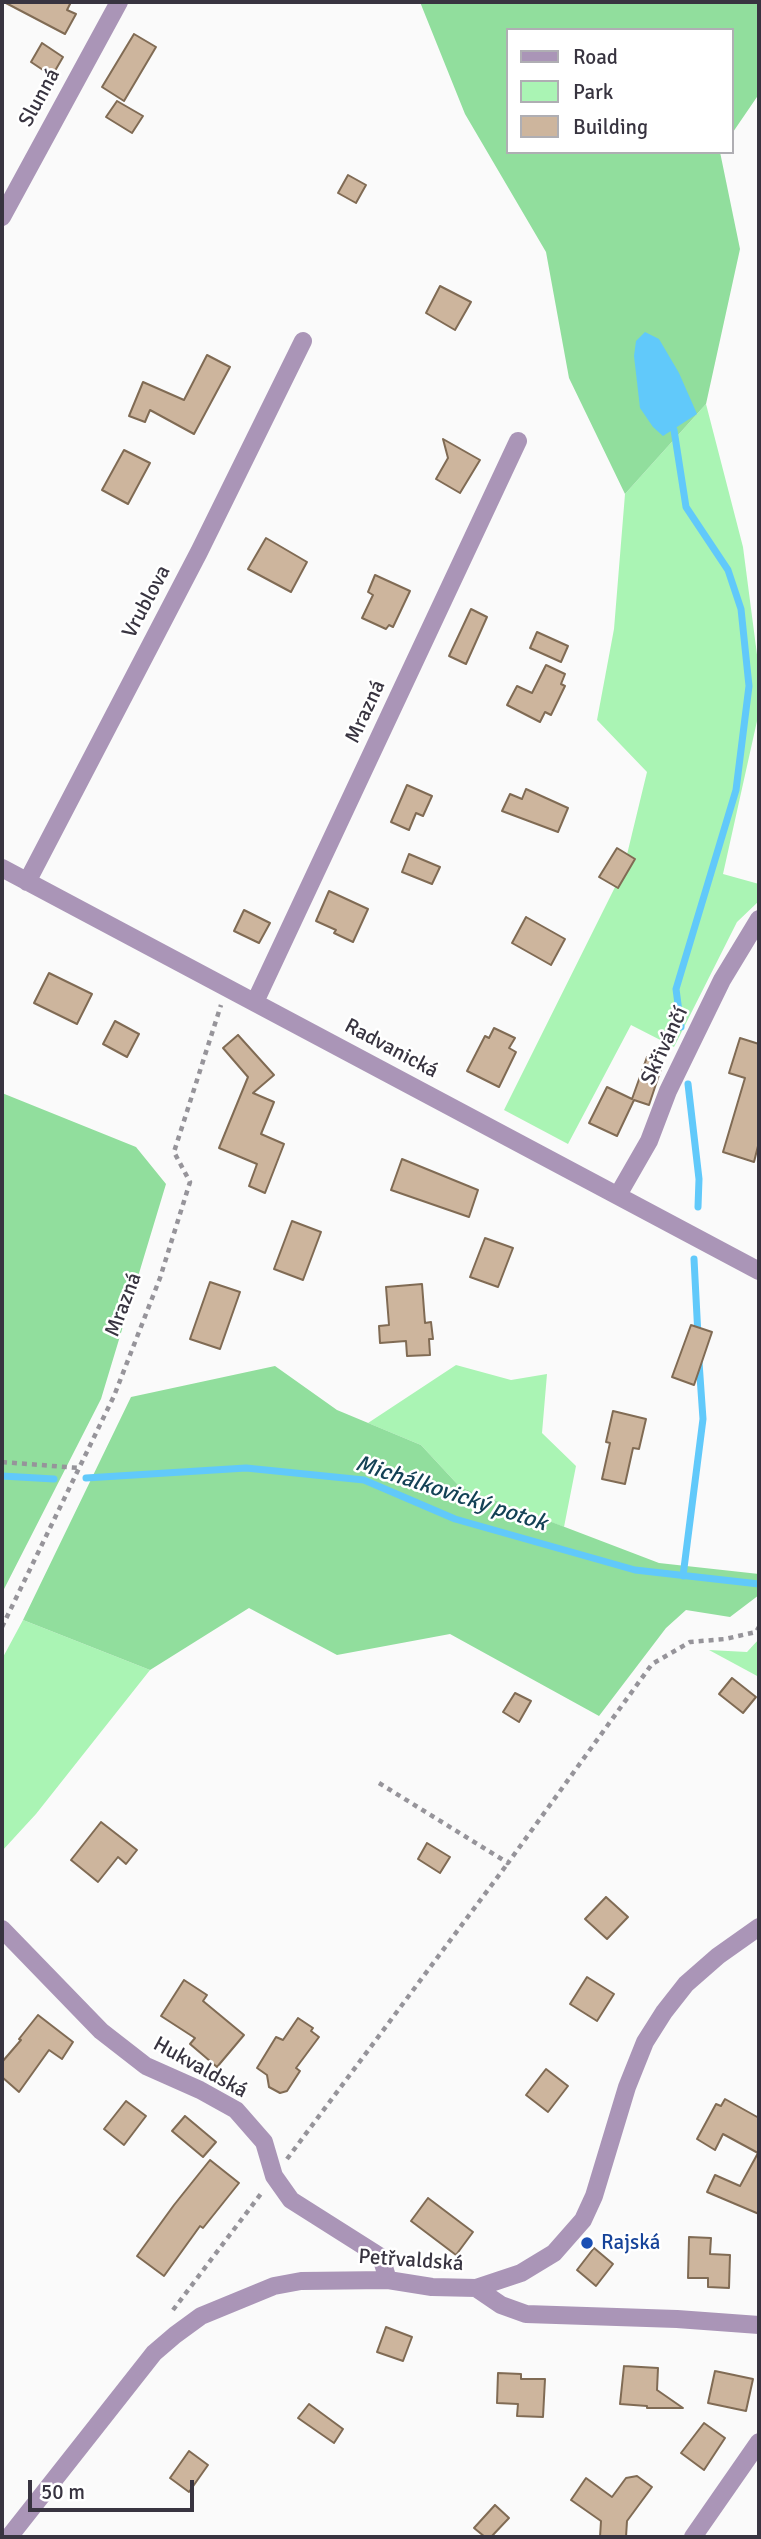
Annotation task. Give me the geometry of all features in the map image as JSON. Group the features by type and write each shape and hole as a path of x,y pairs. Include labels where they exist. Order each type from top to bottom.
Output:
{"street":[{"name":"Slunná","path":"2,216 119,2"},
{"name":"Vrublova","path":"27,882 200,552 303,341"},
{"name":"Mrazná","path":"255,1002 518,441"},
{"name":"Radvanická","path":"2,868 759,1271"},
{"name":"Skřivánčí","path":"618,1195 649,1141 668,1091 722,980 759,919"},
{"name":"Petřvaldská","path":"9,2537 154,2354 201,2316 274,2286 329,2279 388,2280 432,2287 476,2288 521,2273 554,2253 573,2235 594,2196 627,2087 645,2042 685,1984 759,1927"},
{"name":"Hukvaldská","path":"2,1929 101,2031 146,2066 200,2090 236,2110 264,2142 274,2176 291,2200 381,2257 388,2280"},
{"path":"476,2288 501,2305 526,2314 757,2324"},
{"path":"693,2537 759,2442"}],"path":[{"name":"Mrazná","path":"2,1627 114,1396 160,1278 190,1182 174,1152 227,988"},
{"path":"2,1462 79,1468"},
{"path":"170,2314 508,1863 652,1664 690,1642 756,1632 759,1627"},
{"path":"379,1783 508,1863"}],"green space":[{"path":"420,2 759,2 759,94 733,132 733,28 505,28 505,154 720,154 740,249 706,404 625,494 569,378 546,252 465,114"},
{"path":"706,404 743,547 759,670 759,712 723,874 759,884 759,901 737,922 674,1047 631,1025 568,1144 504,1110 623,871 647,772 597,720 614,629 625,494"},
{"path":"2,1093 136,1147 166,1184 101,1399 2,1593"},
{"path":"456,1365 511,1380 547,1374 542,1433 576,1466 564,1527 460,1487 421,1445 368,1423"},
{"path":"275,1366 337,1410 421,1445 460,1487 659,1563 759,1574 759,1595 730,1617 686,1610 666,1628 599,1716 450,1634 337,1655 249,1608 150,1670 23,1620 131,1397"},
{"path":"23,1620 150,1670 36,1814 2,1851 2,1659"},
{"path":"759,1639 759,1677 709,1650 747,1652"}],"water":[{"path":"645,332 659,339 679,373 697,414 663,436 640,408 634,356 636,341"}],"building":[{"path":"4,2 71,2 67,10 76,14 65,34"},
{"path":"134,34 156,47 124,101 102,87"},
{"path":"42,43 63,57 52,76 31,62"},
{"path":"117,101 143,116 132,133 106,117"},
{"path":"348,175 366,185 356,203 338,193"},
{"path":"440,286 471,302 455,330 426,313"},
{"path":"207,355 230,367 194,434 150,410 145,422 129,416 143,382 184,400"},
{"path":"443,439 480,460 460,493 436,479 448,458"},
{"path":"124,450 150,463 128,504 102,490"},
{"path":"266,538 307,562 291,592 248,569"},
{"path":"375,575 410,591 393,627 389,625 386,629 362,618 373,595 368,592"},
{"path":"471,609 487,617 466,664 449,656"},
{"path":"537,632 568,646 561,662 530,648"},
{"path":"546,665 565,674 561,684 565,686 551,715 545,712 540,722 507,705 517,686 532,693"},
{"path":"407,785 432,796 423,816 416,813 409,830 391,822"},
{"path":"526,789 568,808 558,832 502,811 510,794 522,799"},
{"path":"617,848 635,859 618,888 599,877"},
{"path":"409,854 440,867 432,884 402,872"},
{"path":"329,891 368,909 353,942 316,921"},
{"path":"244,910 270,923 259,943 234,931"},
{"path":"526,917 565,939 551,965 512,943"},
{"path":"49,973 92,994 77,1024 34,1003"},
{"path":"115,1021 139,1034 127,1057 103,1044"},
{"path":"494,1028 515,1038 509,1048 516,1052 499,1087 467,1071 485,1036 489,1038"},
{"path":"238,1035 274,1075 253,1093 274,1102 261,1134 284,1144 265,1193 249,1186 257,1164 219,1148 248,1077 223,1048"},
{"path":"740,1038 759,1044 759,1142 754,1162 723,1152 745,1078 729,1073"},
{"path":"647,1057 663,1063 649,1105 634,1100 617,1136 589,1123 607,1087 632,1099"},
{"path":"402,1159 478,1190 469,1217 391,1190"},
{"path":"292,1221 321,1232 303,1280 274,1269"},
{"path":"485,1238 513,1248 498,1287 470,1277"},
{"path":"210,1282 240,1292 220,1349 190,1339"},
{"path":"422,1284 425,1323 431,1322 433,1339 429,1339 430,1355 407,1356 406,1341 380,1343 379,1326 389,1325 386,1287"},
{"path":"691,1325 712,1332 694,1385 672,1377"},
{"path":"613,1411 646,1419 639,1449 633,1448 625,1484 602,1479 610,1443 606,1442"},
{"path":"732,1678 756,1697 743,1713 719,1694"},
{"path":"515,1693 531,1701 519,1722 503,1712"},
{"path":"101,1822 137,1850 126,1864 118,1857 98,1882 71,1860"},
{"path":"427,1843 450,1857 440,1873 418,1859"},
{"path":"606,1897 628,1917 607,1939 585,1919"},
{"path":"587,1977 614,1994 597,2021 570,2004"},
{"path":"184,1980 207,1995 203,2001 244,2035 217,2067 190,2044 195,2038 161,2016"},
{"path":"38,2015 73,2042 62,2059 49,2050 19,2092 2,2077 2,2062"},
{"path":"298,2018 313,2028 311,2031 319,2037 296,2068 300,2071 287,2091 280,2093 269,2087 267,2075 257,2068 276,2037 283,2040"},
{"path":"546,2069 568,2086 548,2112 526,2095"},
{"path":"725,2099 759,2118 759,2214 707,2192 715,2175 740,2186 758,2153 723,2134 715,2150 697,2139 716,2104 721,2106"},
{"path":"126,2101 146,2116 124,2145 104,2129"},
{"path":"185,2116 216,2142 203,2157 172,2131"},
{"path":"210,2160 239,2183 203,2228 200,2226 164,2276 137,2256"},
{"path":"428,2198 473,2232 456,2255 411,2221"},
{"path":"689,2237 711,2238 710,2254 730,2255 729,2288 708,2287 708,2278 688,2278"},
{"path":"594,2248 613,2264 596,2286 577,2270"},
{"path":"386,2327 412,2337 403,2361 377,2352"},
{"path":"624,2366 658,2368 657,2390 683,2408 647,2408 620,2404"},
{"path":"715,2371 753,2379 746,2411 708,2403"},
{"path":"498,2373 521,2374 521,2379 545,2379 543,2417 517,2416 518,2404 497,2403"},
{"path":"309,2404 343,2429 334,2443 298,2418"},
{"path":"704,2423 725,2438 704,2470 681,2453"},
{"path":"189,2451 208,2465 189,2492 170,2478"},
{"path":"637,2476 652,2487 627,2521 626,2537 600,2537 601,2521 571,2500 586,2478 612,2497 626,2478"},
{"path":"495,2505 509,2518 491,2537 485,2537 474,2528"}],"waterway":[{"path":"674,430 686,507 728,570 741,609 749,686 736,790 676,989 681,1027"},
{"path":"688,1084 699,1179 698,1207"},
{"path":"694,1259 698,1336"},
{"path":"683,1576 703,1419 699,1362"},
{"name":"Michálkovický potok","path":"86,1478 246,1468 364,1480 455,1519 635,1570 759,1584"},
{"name":"Michálkovický potok","path":"2,1476 54,1479"}],"place":[{"name":"Rajská","path":"587,2243"}]}
